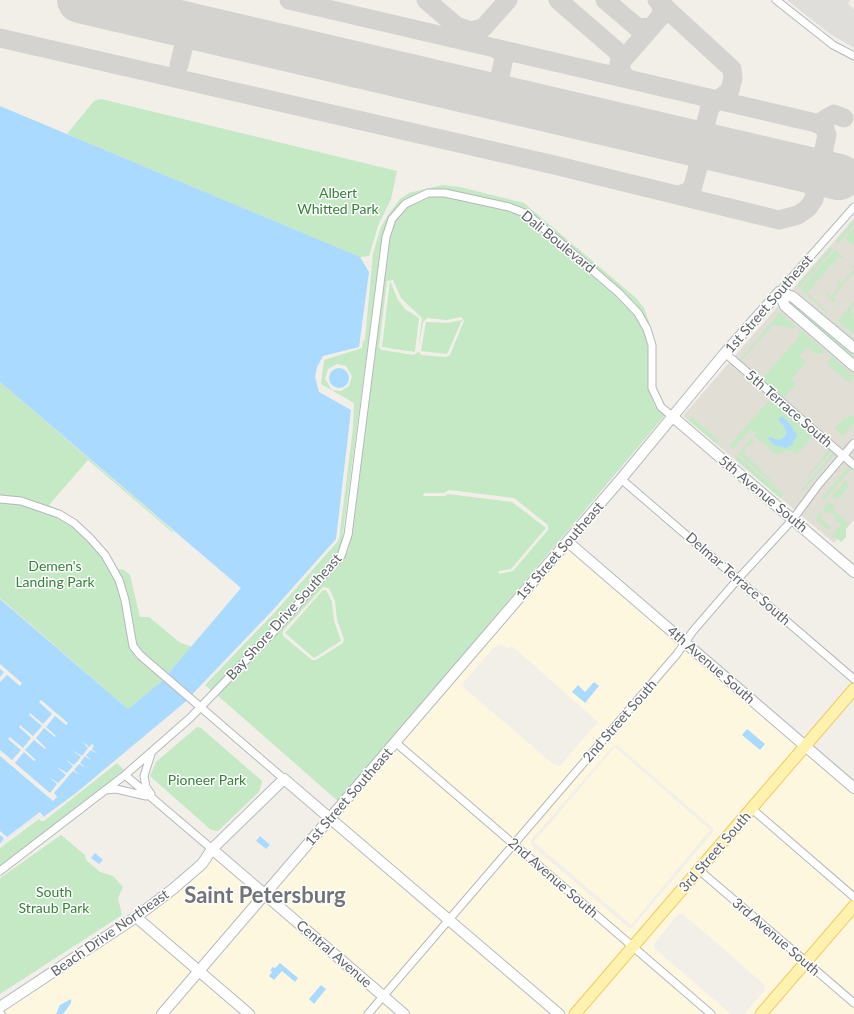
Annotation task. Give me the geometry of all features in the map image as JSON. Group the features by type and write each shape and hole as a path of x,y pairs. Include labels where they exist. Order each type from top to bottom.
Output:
{"main road":[{"name":"3rd Street South","path":"575,1014 854,689"},
{"path":"761,1014 854,906"}],"street":[{"path":"776,0 833,45 854,56"},
{"name":"Dali Boulevard","path":"384,250 388,227 398,210 413,199 428,193 455,195 509,206 522,212 619,293 638,313 647,329 652,345 652,388 661,407 673,417"},
{"name":"1st Street Southeast","path":"162,1014 568,542 725,353 854,207"},
{"name":"Bay Shore Drive Southeast","path":"0,871 125,775 200,708 274,631 334,565 345,549 384,250"},
{"path":"779,292 793,297 854,348"},
{"path":"779,292 785,306 854,366"},
{"name":"5th Terrace South","path":"725,353 854,465"},
{"name":"5th Avenue South","path":"673,417 854,572"},
{"name":"2nd Street South","path":"368,1014 677,654 685,642 738,579 793,519 819,484 854,443"},
{"name":"Delmar Terrace South","path":"621,479 854,679"},
{"path":"0,499 20,501 58,514 74,523 105,555 120,580 134,646 140,655 200,708 559,1014"},
{"name":"4th Avenue South","path":"568,542 854,788"},
{"name":"2nd Avenue South","path":"395,742 711,1014"},
{"name":"Central Avenue","path":"152,751 147,761 144,776 146,787 154,800"},
{"name":"Central Avenue","path":"125,775 404,1014"},
{"name":"Beach Drive Northeast","path":"0,1007 136,917 202,864 212,849 284,779"},
{"name":"Central Avenue","path":"105,791 116,789 124,790 139,793 154,800"},
{"path":"752,809 854,897"},
{"name":"3rd Avenue South","path":"699,870 854,1003"},
{"path":"136,917 249,1014"}],"shaded area":[{"path":"787,0 850,0 848,4 854,9 854,48 830,34"},
{"path":"854,218 854,520 834,543 683,416"},
{"path":"564,533 567,536 330,812"},
{"path":"568,547 681,644 514,839 400,742","holes":["501,644 507,648 512,646 598,722 560,766 554,765 463,687 463,683 493,648"]},
{"path":"686,649 800,747 633,941 519,844","holes":["617,745 713,828 713,832 633,927 629,928 531,845 531,840 613,746"]},
{"path":"615,747 710,830 631,925 534,842"},
{"path":"395,748 508,845 449,914 336,817"},
{"path":"805,751 854,793 854,891 757,808"},
{"path":"752,814 853,902 806,957 704,869"},
{"path":"330,823 444,920 383,991 270,893"},
{"path":"514,850 628,947 570,1014 565,1014 454,919"},
{"path":"213,855 259,895 199,965 142,917"},
{"path":"699,875 801,963 756,1014 744,1014 765,990 765,985 683,914 678,914 654,944 654,948 731,1014 717,1014 638,946"},
{"path":"265,900 378,997 363,1014 255,1014 204,970"},
{"path":"854,912 854,998 811,961"},
{"path":"136,922 194,971 157,1014 9,1014 2,1010"},
{"path":"449,925 552,1014 410,1014 388,995"},
{"path":"633,952 705,1014 580,1014"},
{"path":"806,967 854,1008 854,1014 766,1014"},
{"path":"199,976 243,1014 166,1014"},
{"path":"383,1001 398,1014 373,1014"}],"green space":[{"name":"Albert Whitted Park","path":"101,99 397,171 391,199 378,226 369,256 360,257 340,249 67,134 94,101"},
{"path":"442,185 460,187 524,203 636,298 644,308 650,325 636,304 524,208 502,201 436,189 420,192 402,201 389,217 382,237 341,548 328,566 212,691 205,685 274,613 339,540 353,428 354,403 321,384 324,360 362,348 363,341 365,340 373,253 381,227 388,215 400,199 409,193","holes":["337,364 346,366 352,376 349,386 341,391 332,390 325,379 328,369"]},
{"path":"435,196 454,198 508,210 520,215 631,309 644,330 646,338 649,355 649,390 654,404 665,415 339,802 217,695 333,571 348,551 352,535 389,237 395,220 407,207 422,199","holes":["393,280 401,298 422,318 418,349 423,322 427,318 447,320 461,317 464,321 450,355 446,357 421,355 418,351 414,355 382,350 379,347 387,281","449,490 514,498 548,525 548,530 513,571 499,574 499,571 511,569 546,528 512,502 448,494 445,496 423,496 424,493 444,493","323,587 329,588 335,601 337,620 344,639 343,643 316,660 312,660 283,636 283,631"]},
{"path":"854,220 854,224 839,243 836,241"},
{"path":"854,227 854,246 845,239"},
{"path":"830,248 833,249 799,288 797,286"},
{"path":"835,250 845,259 838,257 807,293 827,311 827,314 801,289"},
{"path":"854,269 854,272 833,297 836,301 834,302 825,294 826,292 831,296 840,285 837,281 838,280 842,283"},
{"path":"390,281 398,300 405,309 419,318 415,352 382,347"},
{"path":"854,301 854,304 850,309 854,314 851,317 854,320 854,334 838,321"},
{"path":"797,307 814,322 828,329 854,351 854,362 794,310"},
{"path":"780,312 796,327 773,325 740,362 738,362"},
{"path":"462,320 447,354 421,351 426,322 447,323"},
{"path":"832,321 854,339 854,344 830,323"},
{"path":"801,330 827,353 819,353 817,355 809,348 805,349 799,356 806,362 791,379 796,384 783,398 761,380 800,336 798,333"},
{"path":"832,357 854,376 849,383 827,362"},
{"name":"Demen's Landing Park","path":"0,382 173,531 172,532 88,460 49,505 79,522 101,544 118,569 124,570 130,575 140,617 149,617 179,642 192,647 159,684 128,709 0,598"},
{"path":"771,398 815,434 797,454 790,451 784,451 777,455 754,436 756,433 751,429 733,449 729,446"},
{"path":"851,415 854,416 854,423 843,436 834,428 845,417 847,419"},
{"path":"691,417 719,440 716,443 689,421"},
{"path":"751,438 754,441 750,446 748,445 744,449 744,453 784,493 738,454"},
{"path":"827,446 832,450 798,489 828,450 825,448"},
{"path":"834,451 835,454 802,492 801,491"},
{"path":"737,455 783,495 780,498 736,460"},
{"path":"850,464 853,467 824,500 822,498"},
{"path":"846,480 848,487 837,500 834,499 832,496"},
{"path":"829,502 835,507 833,510 849,524 846,528 846,537 841,542 832,534 841,525 840,523 835,521 837,518 829,511 826,514 824,512 824,507"},
{"path":"820,512 822,519 831,527 829,531 815,519"},
{"path":"326,590 332,602 334,621 341,641 314,658 285,633 322,591"},
{"name":"Pioneer Park","path":"197,727 201,728 262,781 259,792 218,831 211,830 150,776 156,762"},
{"path":"117,763 124,770 122,772 0,867 0,848 39,819 44,821"},
{"name":"South Straub Park","path":"61,835 85,855 86,860 100,872 113,876 123,887 118,898 122,915 0,994 0,878"}],"water":[{"path":"0,106 360,257 369,272 359,347 323,356 317,367 315,377 319,392 351,410 336,539 272,611 184,703 76,793 42,818 39,815 0,844 0,599 128,709 161,682 241,588 0,382"},
{"path":"339,368 346,371 349,378 346,385 339,388 332,385 329,378 332,371"},
{"path":"782,416 791,425 797,435 792,445 786,448 774,445 768,439 769,437 779,440 784,437 786,433 784,426 778,419"},
{"path":"594,682 599,686 585,703 572,692 578,685 585,692"},
{"path":"747,729 765,744 760,750 742,735"},
{"path":"260,836 270,845 266,849 256,841"},
{"path":"95,853 103,860 99,864 91,858"},
{"path":"280,963 298,978 295,982 282,971 274,980 269,976 272,972 270,970 273,967 275,968"},
{"path":"321,985 326,989 314,1004 309,999"},
{"path":"71,999 71,1003 63,1014 56,1014 60,1005"}],"pier":[{"path":"0,664 22,683 20,686 7,675 0,682 0,677 4,672 0,669"},
{"path":"41,700 68,723 66,725 55,716 46,727 56,736 55,737 44,728 36,738 46,748 45,749 34,740 25,750 36,760 34,761 24,752 15,763 50,793 57,784 49,777 58,783 66,775 57,767 67,773 73,766 65,759 74,765 81,757 72,750 82,756 88,748 81,740 89,747 92,744 94,746 92,749 98,754 91,750 86,755 92,761 85,756 80,763 86,768 79,764 74,770 80,775 73,771 54,793 57,797 53,801 0,756 0,750 12,760 21,750 8,739 10,737 23,748 31,738 19,727 20,725 33,736 42,726 29,715 30,713 43,724 52,714 39,702"},
{"path":"40,812 44,817 42,818 39,815 0,844 4,838 0,835 0,831 7,837"}],"taxiway":[{"path":"289,0 816,123 825,128"},
{"path":"426,0 475,42"},
{"path":"456,26 470,31 483,28 508,0"},
{"path":"558,0 618,52 620,59 619,64"},
{"path":"605,0 638,28 651,27"},
{"path":"657,0 732,69 733,78 730,90 710,107 703,134"},
{"path":"628,79 621,72 621,62 660,17 662,9 660,3"},
{"path":"175,22 185,19 192,12 193,22 201,28"},
{"path":"175,22 184,29 185,41 192,31 201,28"},
{"path":"0,38 550,164 779,220 798,215 808,208 814,199 815,190 812,180 808,173 800,168"},
{"path":"179,65 185,41"},
{"path":"495,48 501,52 504,58 498,86"},
{"path":"475,92 490,93 495,91 498,86 500,93 508,100"},
{"path":"806,169 817,166 822,158 827,135 823,124 825,119 834,114 844,118"},
{"path":"683,141 695,149 698,159 698,167 708,153 718,149"},
{"path":"678,195 688,192 693,186 698,167"}],"runway":[{"path":"80,0 839,177"}],"district":[{"name":"Saint Petersburg","path":"265,896"}]}
